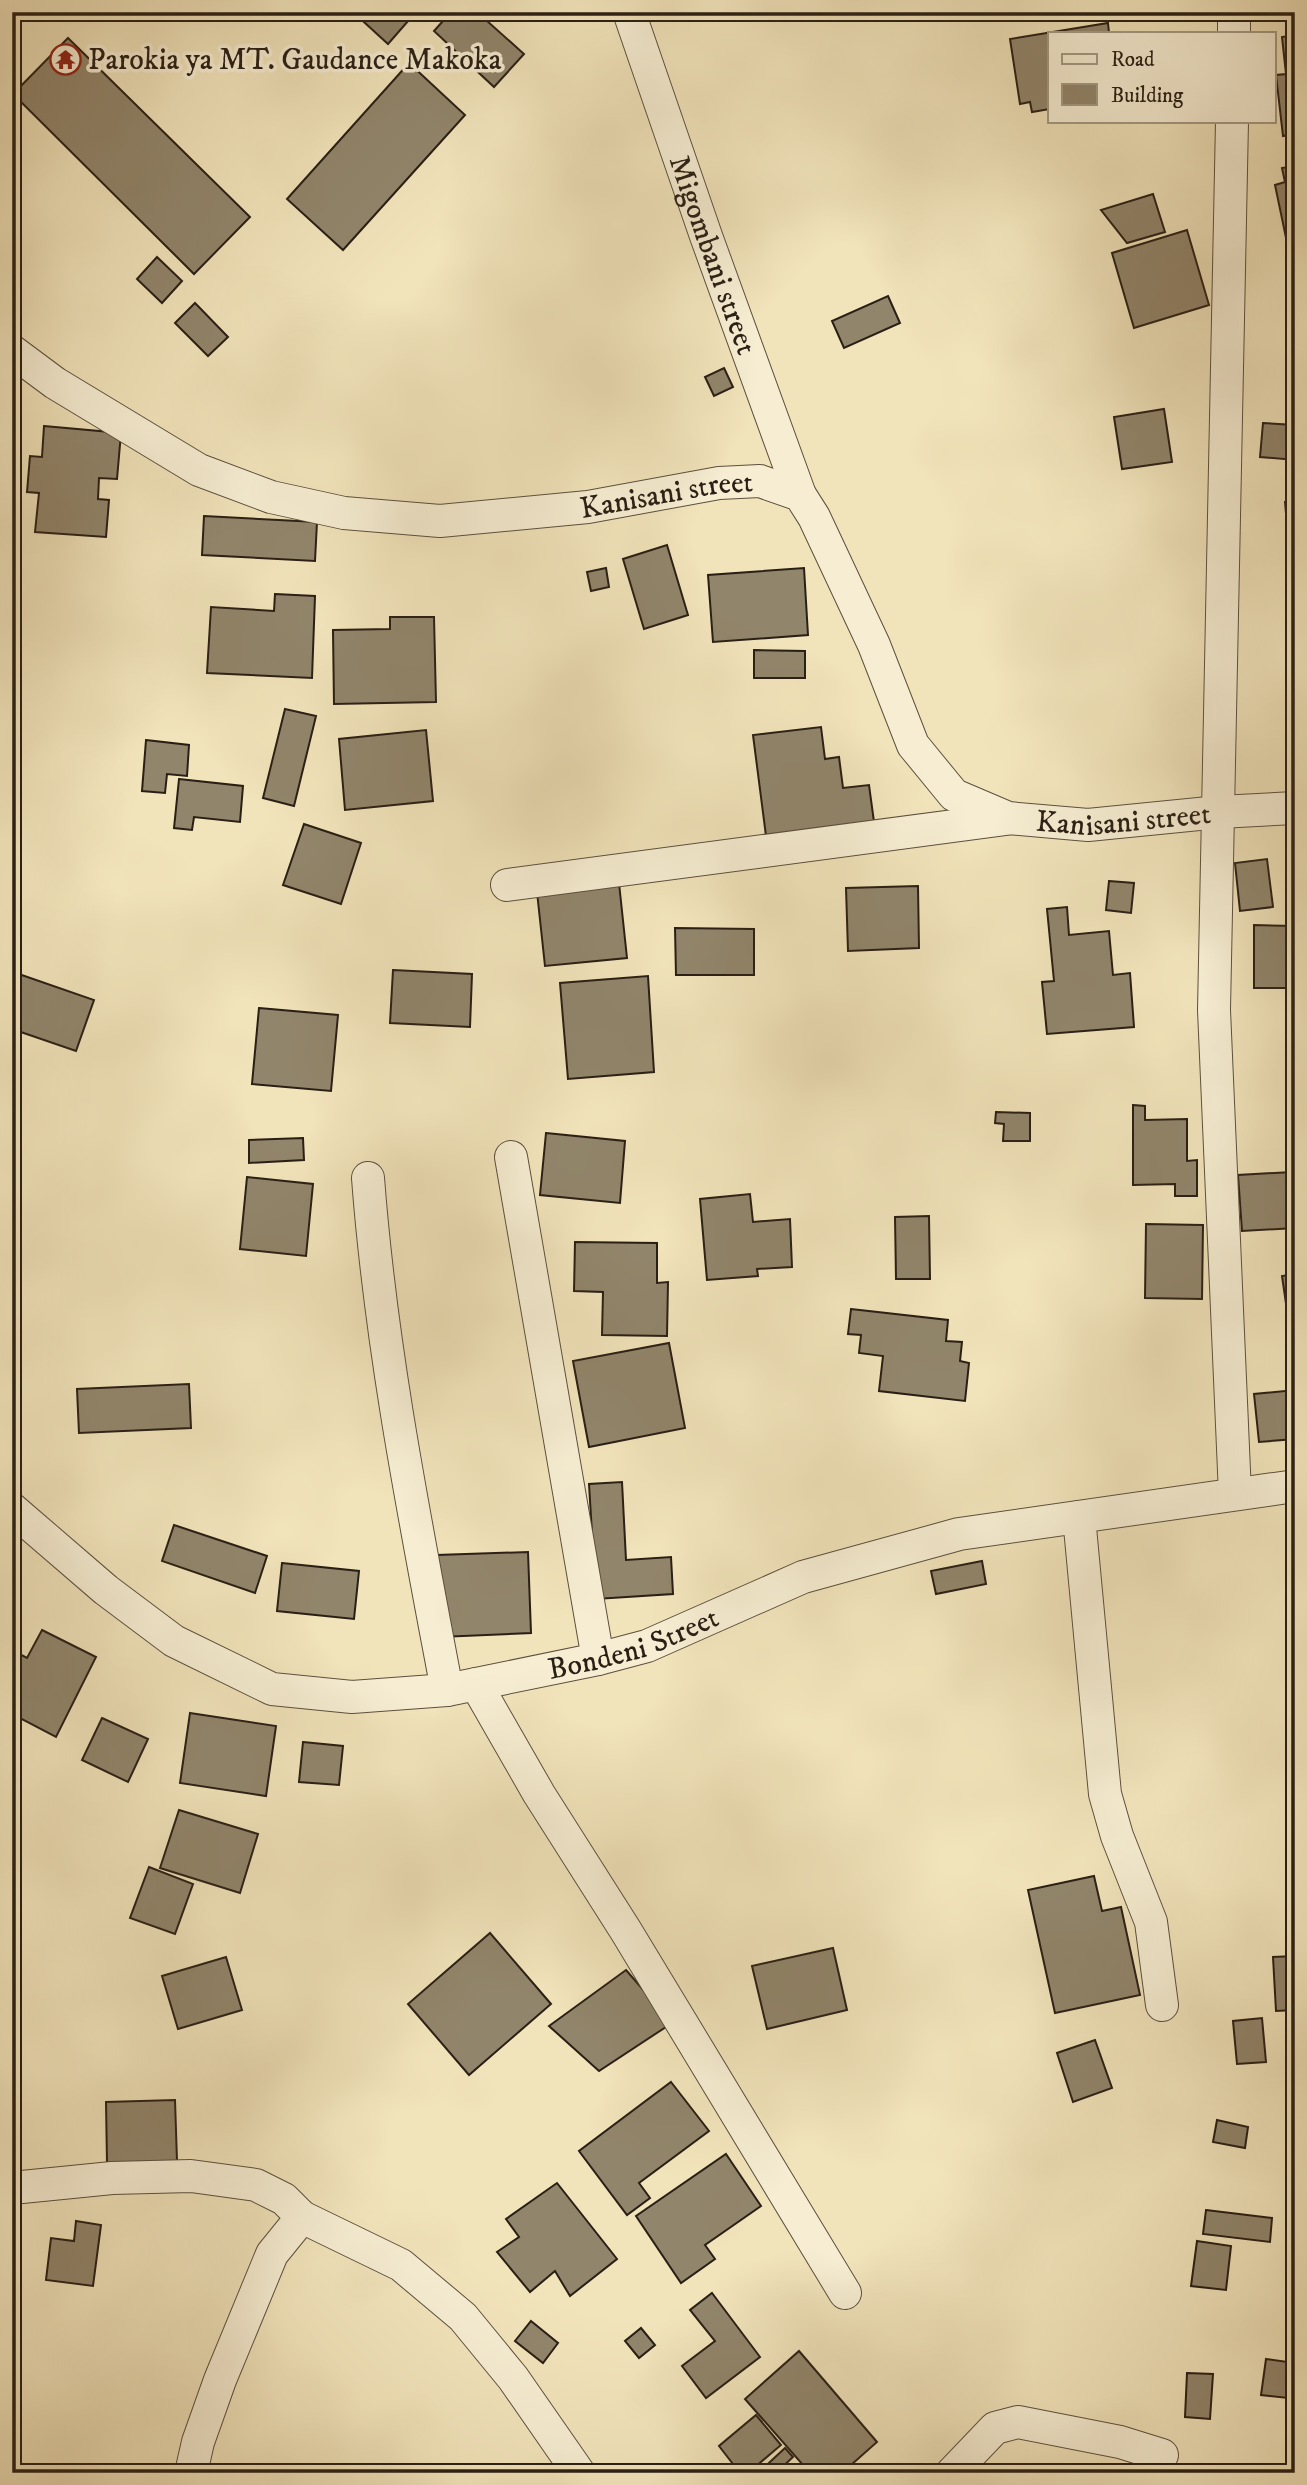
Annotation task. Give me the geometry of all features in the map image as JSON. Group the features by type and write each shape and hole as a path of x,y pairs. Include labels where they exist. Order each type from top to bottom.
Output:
{"street":[{"name":"Migombani street","path":"629,12 706,236 800,495"},
{"path":"1234,12 1234,32"},
{"path":"1232,122 1214,1010 1235,1494"},
{"name":"Kanisani street","path":"12,351 55,383 200,470 271,497 344,513 440,521 588,507 719,483 760,481 800,495 814,517 874,645 913,745 954,794 1007,818 1088,825 1219,812 1295,808"},
{"path":"507,885 1007,818"},
{"path":"511,1157 598,1659"},
{"path":"368,1178 373,1252 395,1403 462,1687 539,1794 626,1931 845,2293"},
{"name":"Bondeni Street","path":"12,1509 106,1590 174,1641 272,1689 352,1697 462,1687 647,1646 803,1577 959,1534 1295,1486"},
{"path":"1079,1517 1105,1794 1117,1836 1150,1923 1162,2006"},
{"path":"12,2188 112,2178 191,2176 256,2185 285,2199 302,2217 401,2265 463,2317 513,2378 579,2473"},
{"path":"191,2473 198,2442 220,2380 272,2254 302,2217"},
{"path":"952,2473 995,2428 1017,2421 1120,2442 1162,2455"}],"building":[{"path":"353,12 416,12 388,44"},
{"path":"451,12 477,12 524,54 494,87 434,31"},
{"path":"1108,23 1109,32 1053,32"},
{"path":"1048,33 1048,109 1032,112 1030,102 1020,104 1010,39"},
{"path":"1295,35 1295,134 1283,136 1276,75 1286,74 1282,37"},
{"path":"68,38 250,217 194,274 13,94"},
{"path":"409,63 465,115 343,250 287,199"},
{"path":"1295,166 1295,281 1275,185 1285,182 1282,168"},
{"path":"1153,194 1165,232 1127,243 1101,210"},
{"path":"1187,230 1209,305 1134,328 1112,253"},
{"path":"157,257 182,281 162,303 137,279"},
{"path":"888,296 900,323 844,348 832,321"},
{"path":"195,303 228,337 208,356 175,323"},
{"path":"724,368 733,387 714,396 705,377"},
{"path":"1164,409 1172,462 1122,469 1114,417"},
{"path":"1263,423 1295,425 1295,460 1260,457"},
{"path":"44,426 121,433 117,479 99,478 98,499 109,500 106,537 35,532 39,493 27,492 30,456 42,457"},
{"path":"1295,501 1295,571 1291,571 1285,502"},
{"path":"204,516 317,522 315,561 202,555"},
{"path":"667,545 688,615 644,629 623,559"},
{"path":"606,568 609,587 591,591 587,572"},
{"path":"804,568 808,635 713,642 708,575"},
{"path":"275,594 315,596 312,678 207,673 211,607 274,611"},
{"path":"390,617 434,617 436,702 334,704 333,630 390,629"},
{"path":"754,650 805,651 805,678 754,678"},
{"path":"285,709 316,716 294,806 263,798"},
{"path":"821,727 825,759 839,757 843,788 869,785 874,822 766,836 753,735"},
{"path":"426,730 433,801 345,810 339,739"},
{"path":"146,740 189,745 187,776 167,774 165,793 142,791"},
{"path":"179,779 243,786 240,822 194,817 192,830 174,828"},
{"path":"304,824 361,843 341,904 283,885"},
{"path":"1267,859 1273,907 1240,911 1235,863"},
{"path":"1109,881 1134,883 1131,913 1106,910"},
{"path":"619,883 627,958 545,966 537,892"},
{"path":"918,886 919,948 848,951 846,888"},
{"path":"1067,907 1069,935 1109,931 1113,975 1130,973 1134,1027 1047,1034 1042,982 1054,981 1047,909"},
{"path":"1254,925 1295,926 1295,988 1254,988"},
{"path":"675,928 754,929 754,975 676,975"},
{"path":"393,970 472,974 470,1027 390,1023"},
{"path":"13,972 94,1000 76,1051 12,1029"},
{"path":"648,976 654,1072 568,1079 560,983"},
{"path":"259,1008 338,1015 331,1091 252,1084"},
{"path":"1133,1105 1145,1106 1145,1120 1187,1119 1187,1161 1197,1160 1197,1196 1175,1196 1175,1184 1133,1185"},
{"path":"996,1112 1030,1113 1030,1141 1003,1141 1004,1124 995,1123"},
{"path":"546,1133 625,1141 620,1203 540,1195"},
{"path":"303,1138 304,1160 249,1163 249,1140"},
{"path":"1290,1138 1295,1138 1295,1228 1242,1231 1238,1175 1292,1172"},
{"path":"247,1177 313,1184 306,1256 240,1249"},
{"path":"750,1194 753,1222 790,1219 792,1267 757,1269 758,1276 707,1280 700,1199"},
{"path":"929,1216 930,1279 896,1279 895,1217"},
{"path":"1146,1224 1203,1225 1202,1299 1145,1298"},
{"path":"575,1242 657,1243 657,1283 668,1282 667,1336 602,1335 603,1292 574,1291"},
{"path":"1295,1274 1295,1345 1292,1345 1282,1276"},
{"path":"851,1309 948,1320 946,1341 962,1342 960,1361 969,1363 965,1401 879,1391 883,1356 859,1353 861,1335 848,1334"},
{"path":"669,1343 685,1428 589,1447 573,1361"},
{"path":"189,1384 191,1428 79,1433 77,1389"},
{"path":"1295,1390 1295,1439 1259,1442 1254,1394"},
{"path":"622,1482 626,1560 671,1557 673,1594 596,1599 589,1484"},
{"path":"174,1525 267,1556 255,1593 162,1561"},
{"path":"528,1552 531,1633 440,1637 437,1555"},
{"path":"982,1561 986,1584 936,1594 931,1571"},
{"path":"282,1563 359,1571 354,1619 277,1611"},
{"path":"42,1630 96,1657 56,1737 12,1714 12,1650 27,1658"},
{"path":"190,1713 276,1726 266,1796 180,1783"},
{"path":"102,1718 148,1739 128,1782 82,1760"},
{"path":"303,1742 343,1746 339,1785 299,1782"},
{"path":"179,1810 258,1834 240,1893 160,1868"},
{"path":"149,1867 193,1884 175,1934 130,1918"},
{"path":"1094,1876 1102,1911 1121,1907 1140,1995 1055,2013 1028,1890"},
{"path":"490,1933 551,2004 469,2075 408,2004"},
{"path":"833,1948 847,2010 767,2029 752,1966"},
{"path":"1295,1956 1295,2010 1276,2011 1273,1957"},
{"path":"226,1957 242,2010 178,2029 162,1976"},
{"path":"626,1970 672,2023 599,2071 549,2026"},
{"path":"1262,2018 1266,2062 1237,2064 1233,2021"},
{"path":"1095,2040 1112,2088 1073,2102 1057,2053"},
{"path":"671,2082 709,2131 639,2183 650,2198 627,2215 579,2151"},
{"path":"175,2100 177,2161 107,2163 106,2102"},
{"path":"1217,2120 1248,2127 1245,2148 1213,2142"},
{"path":"726,2154 761,2206 705,2245 715,2259 681,2283 636,2216"},
{"path":"557,2183 617,2259 570,2296 555,2271 530,2292 497,2252 519,2237 506,2219"},
{"path":"1206,2210 1272,2218 1270,2242 1203,2234"},
{"path":"76,2221 101,2225 93,2286 46,2280 51,2238 74,2241"},
{"path":"1197,2241 1231,2246 1226,2290 1191,2286"},
{"path":"712,2293 760,2357 706,2398 682,2366 715,2341 690,2310"},
{"path":"531,2321 558,2343 543,2363 515,2341"},
{"path":"641,2328 655,2345 639,2358 625,2341"},
{"path":"799,2351 877,2442 842,2473 810,2473 745,2399"},
{"path":"1266,2359 1295,2363 1295,2389 1290,2388 1288,2398 1261,2395"},
{"path":"1187,2373 1213,2374 1210,2419 1185,2417"},
{"path":"756,2415 781,2445 748,2473 740,2473 719,2446"},
{"path":"785,2448 793,2457 776,2473 758,2473"}],"place":[{"name":"Parokia ya MT. Gaudance Makoka","path":"65,59"}]}
